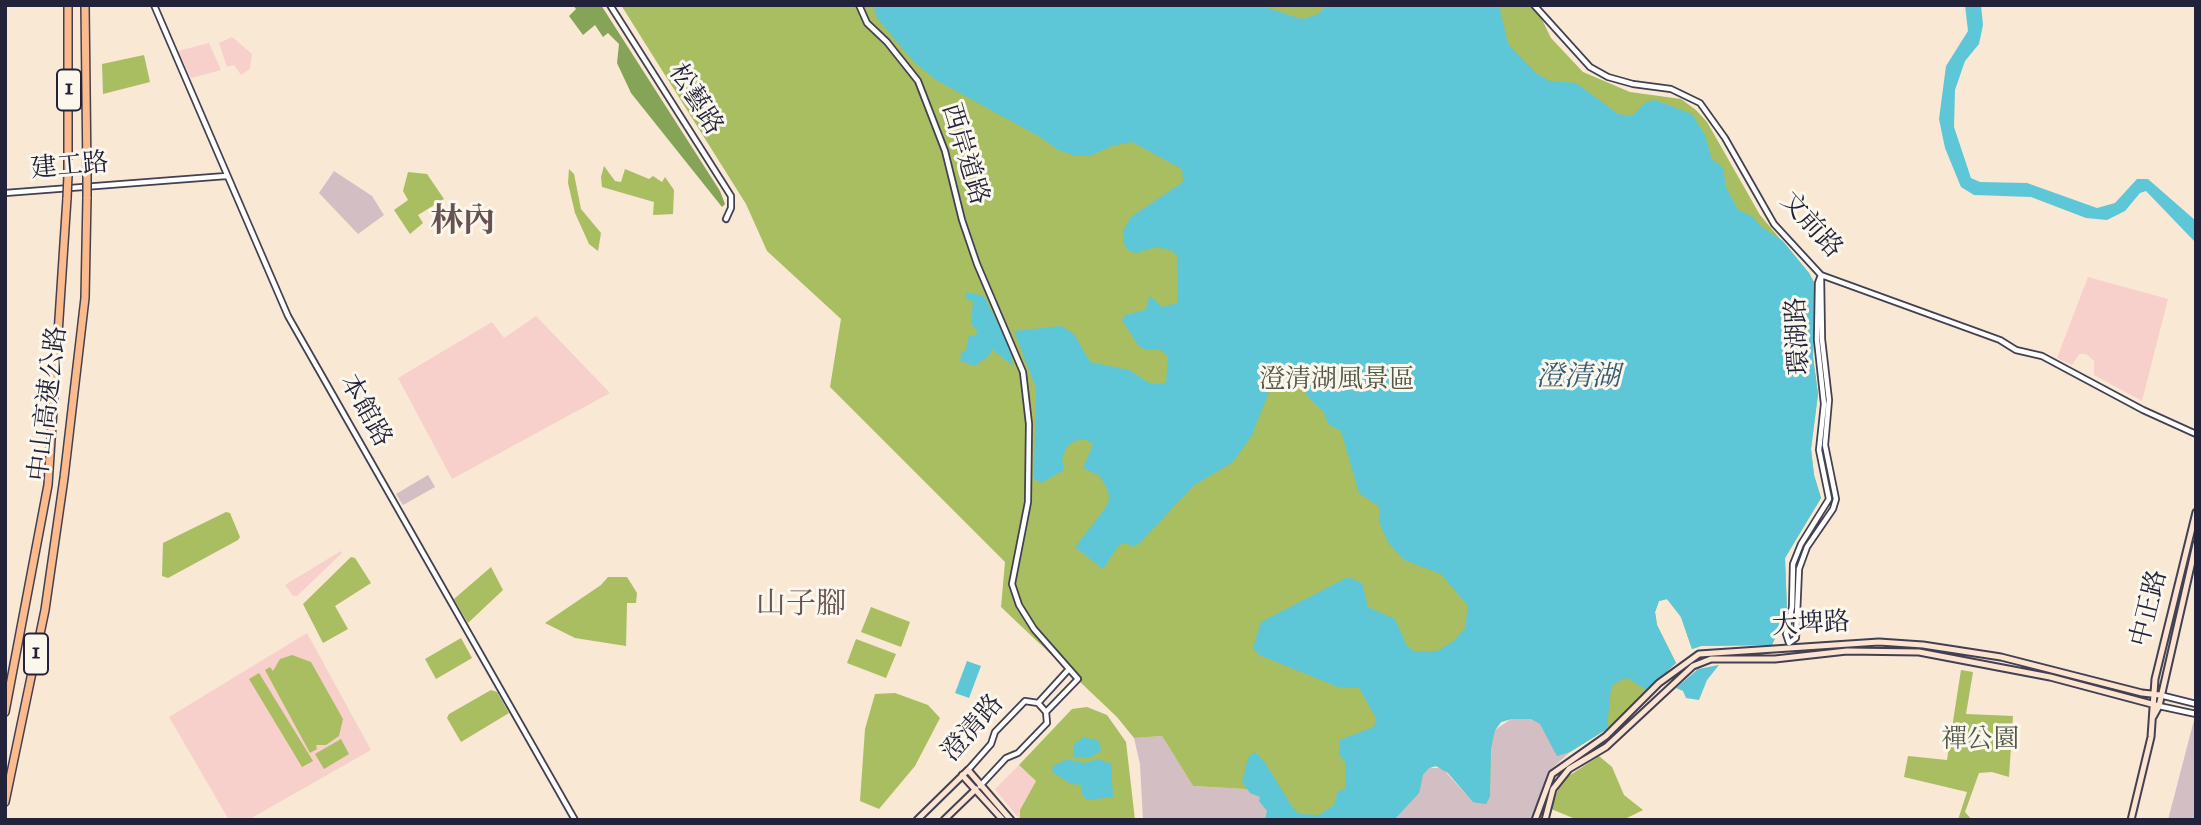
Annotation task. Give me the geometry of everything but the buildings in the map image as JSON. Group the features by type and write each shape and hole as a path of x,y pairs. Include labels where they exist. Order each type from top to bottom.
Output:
{"highway":[{"name":"中山高速公路","path":"5,712 48,485 68,175 68,5"},
{"name":"中山高速公路","path":"5,802 45,610 85,298 85,5"}],"main road":[{"name":"中正路","path":"2131,820 2151,737 2151,698 2196,512"},
{"name":"中正路","path":"2153,717 2159,706 2196,544"},
{"name":"大埤路","path":"1535,820 1552,774 1606,736 1659,683 1699,654 1879,642 1923,645 2001,657 2151,698 2159,706"},
{"name":"大埤路","path":"1545,820 1553,789 1569,769 1606,747 1693,666 1711,659 1775,659 1847,651 1919,652 2151,698 2160,695"},
{"name":"澄清路","path":"917,820 968,770"},
{"path":"968,770 1011,820"},
{"path":"962,775 1003,820"},
{"name":"澄清路","path":"944,820 976,789"}],"street":[{"name":"本館路","path":"154,5 278,297 575,820"},
{"name":"松藝路","path":"610,5 731,196 731,208 726,219"},
{"name":"西岸道路","path":"859,5 867,23 887,42 918,81 945,151 962,220 977,264 1007,329 1023,372 1029,424 1028,502 1012,584 1019,605 1034,629 1069,669"},
{"name":"文前路","path":"1534,5 1590,66 1621,80 1671,89 1700,103 1725,138 1774,224 1821,275 2000,340 2016,350 2042,356 2143,410 2196,434"},
{"name":"建工路","path":"5,193 226,176"},
{"name":"環湖路","path":"1813,532 1799,569 1796,638 1789,643 1786,634 1792,607 1793,564 1813,532 1836,499 1825,445 1829,400 1822,339 1821,275"},
{"path":"1038,703 1069,669 1078,679 1046,712"},
{"path":"2160,695 2196,704"},
{"name":"澄清路","path":"968,770 991,744 995,732 1025,701 1038,703 1046,712 1047,723 1018,753 1006,758 976,789"},
{"path":"2159,706 2196,714"}],"shaded area":[{"path":"232,37 252,54 250,69 241,75 234,65 227,67 219,43"},
{"path":"209,43 221,70 191,78 178,51"},
{"path":"334,171 372,196 384,215 358,234 319,193"},
{"path":"2088,277 2168,299 2142,401 2094,375 2094,361 2086,354 2079,354 2072,365 2057,358"},
{"path":"536,316 610,393 452,479 398,378 492,322 504,338"},
{"path":"428,475 435,487 403,505 396,494"},
{"path":"341,551 342,553 297,596 293,596 285,585"},
{"path":"307,633 371,750 248,820 229,820 169,717"},
{"path":"1511,719 1531,719 1540,724 1557,755 1570,752 1548,772 1531,820 1394,820 1419,793 1421,778 1429,768 1442,768 1473,802 1490,796 1491,749 1495,730"},
{"path":"2194,720 2196,820 2168,820"},
{"path":"1162,736 1193,786 1245,789 1258,794 1267,811 1265,820 1143,820 1140,764 1134,738"},
{"path":"1019,765 1036,781 1020,810 1020,820 995,789"}],"green space":[{"path":"573,5 601,5 720,191 725,204 722,207 631,93 617,63 619,44 608,33 603,37 595,25 583,35 569,16 576,9"},
{"name":"澄清湖","path":"621,5 1535,5 1551,38 1583,72 1630,92 1681,99 1696,110 1707,122 1760,215 1809,273 1816,286 1813,357 1818,394 1811,449 1814,475 1821,498 1785,558 1787,611 1772,645 1701,646 1692,649 1681,617 1667,599 1659,601 1655,612 1657,625 1676,663 1607,729 1570,752 1557,756 1540,724 1531,719 1501,722 1495,730 1491,749 1490,796 1486,804 1473,802 1448,773 1436,766 1429,768 1423,775 1419,793 1394,820 1265,820 1267,811 1258,794 1245,789 1193,786 1162,736 1134,738 1117,717 1001,607 1005,562 830,387 841,319 767,251 746,204"},
{"path":"144,55 150,82 103,94 102,64"},
{"path":"604,166 615,181 621,182 625,169 649,179 653,176 662,182 665,177 674,190 673,214 653,215 654,202 602,187"},
{"path":"569,169 574,174 581,209 601,233 598,251 589,244 575,213 568,183"},
{"path":"408,172 427,174 444,199 418,215 423,223 410,234 394,210 408,200 403,191"},
{"path":"226,512 230,513 240,537 238,540 168,578 162,576 163,543"},
{"path":"351,557 355,558 371,583 335,606 348,629 323,643 303,604"},
{"path":"491,567 503,590 468,623 454,599"},
{"path":"608,577 627,577 637,593 636,603 627,603 626,646 575,638 545,623 601,585"},
{"path":"871,607 910,622 901,647 861,632"},
{"path":"461,638 472,658 436,679 425,659"},
{"path":"856,639 896,654 886,678 847,663"},
{"path":"292,655 311,662 343,719 339,736 326,745 316,745 317,749 310,753 265,670 270,667 273,671 280,659"},
{"name":"禪公園","path":"1961,670 1973,672 1966,714 2013,716 2009,777 1992,772 1979,773 1965,812 1972,820 1958,820 1967,792 1904,777 1908,756 1947,760"},
{"path":"259,673 313,761 302,767 249,679"},
{"path":"491,690 497,692 509,713 461,742 447,718 449,714"},
{"path":"895,693 928,705 940,718 915,766 879,809 860,801 865,729 875,694"},
{"path":"1087,707 1107,715 1126,742 1135,820 1020,820 1020,810 1036,781 1019,765 1072,709"},
{"path":"341,739 349,754 324,769 315,754"},
{"path":"1599,756 1612,767 1624,795 1643,810 1623,820 1578,820 1551,809 1561,781"}],"water":[{"name":"澄清湖","path":"873,5 1258,5 1302,19 1317,15 1328,5 1499,5 1508,44 1537,74 1550,81 1576,83 1618,114 1632,116 1646,102 1655,100 1692,114 1705,135 1712,159 1723,168 1726,187 1738,210 1752,216 1760,226 1783,241 1816,286 1813,357 1818,394 1811,449 1814,475 1821,498 1785,558 1787,611 1772,645 1701,646 1692,649 1681,617 1667,599 1659,601 1655,612 1657,625 1676,663 1646,690 1628,678 1612,686 1607,729 1570,752 1557,756 1540,724 1531,719 1501,722 1495,730 1491,749 1490,796 1486,804 1473,802 1448,773 1436,766 1429,768 1423,775 1419,793 1394,820 1265,820 1267,811 1259,801 1260,797 1250,793 1242,782 1248,758 1254,752 1264,761 1299,814 1319,815 1334,805 1338,791 1345,789 1345,761 1339,755 1339,740 1374,727 1376,718 1359,688 1338,687 1259,655 1253,648 1261,622 1348,577 1362,583 1368,607 1395,619 1407,646 1414,651 1437,651 1454,641 1465,628 1468,606 1441,574 1404,560 1389,544 1379,522 1380,507 1359,493 1341,431 1328,424 1324,412 1307,396 1299,370 1289,369 1269,392 1252,435 1233,462 1193,486 1141,542 1133,547 1126,543 1119,545 1103,569 1075,547 1104,510 1109,500 1108,491 1100,476 1083,468 1093,444 1085,439 1074,441 1066,448 1062,459 1064,470 1041,483 1034,479 1036,388 1014,331 1061,326 1074,334 1090,362 1129,370 1151,384 1166,383 1168,356 1159,349 1145,350 1138,345 1122,320 1125,315 1145,310 1150,296 1162,307 1177,303 1177,257 1173,251 1157,247 1136,253 1129,251 1123,242 1124,229 1131,217 1183,182 1182,169 1132,142 1112,146 1090,156 1076,156 1058,150 1040,137 936,80 914,62 877,18"},
{"path":"1965,5 1981,5 1983,25 1979,44 1965,61 1955,90 1954,127 1971,178 1980,182 2027,183 2097,208 2115,203 2137,179 2148,179 2196,221 2196,243 2146,191 2140,193 2125,211 2107,220 2086,218 2031,197 1974,195 1961,187 1945,148 1939,119 1946,66 1968,31"},
{"path":"967,292 984,296 1009,345 1013,366 992,349 990,355 975,366 958,360 962,358 960,354 966,350 969,335 974,336 978,332 971,324 973,302 965,297"},
{"path":"967,661 981,666 969,698 955,693"},
{"path":"1719,665 1707,680 1699,700 1686,698 1683,691 1676,688 1698,669"},
{"path":"1084,737 1099,741 1101,751 1089,758 1073,757 1074,744"},
{"path":"1067,759 1084,763 1099,759 1111,764 1113,797 1087,800 1081,793 1082,785 1071,784 1052,772 1053,766"}],"district":[{"name":"林內","path":"463,225"},
{"name":"山子腳","path":"801,608"}],"park label":[{"name":"澄清湖風景區","path":"1337,383"}]}
